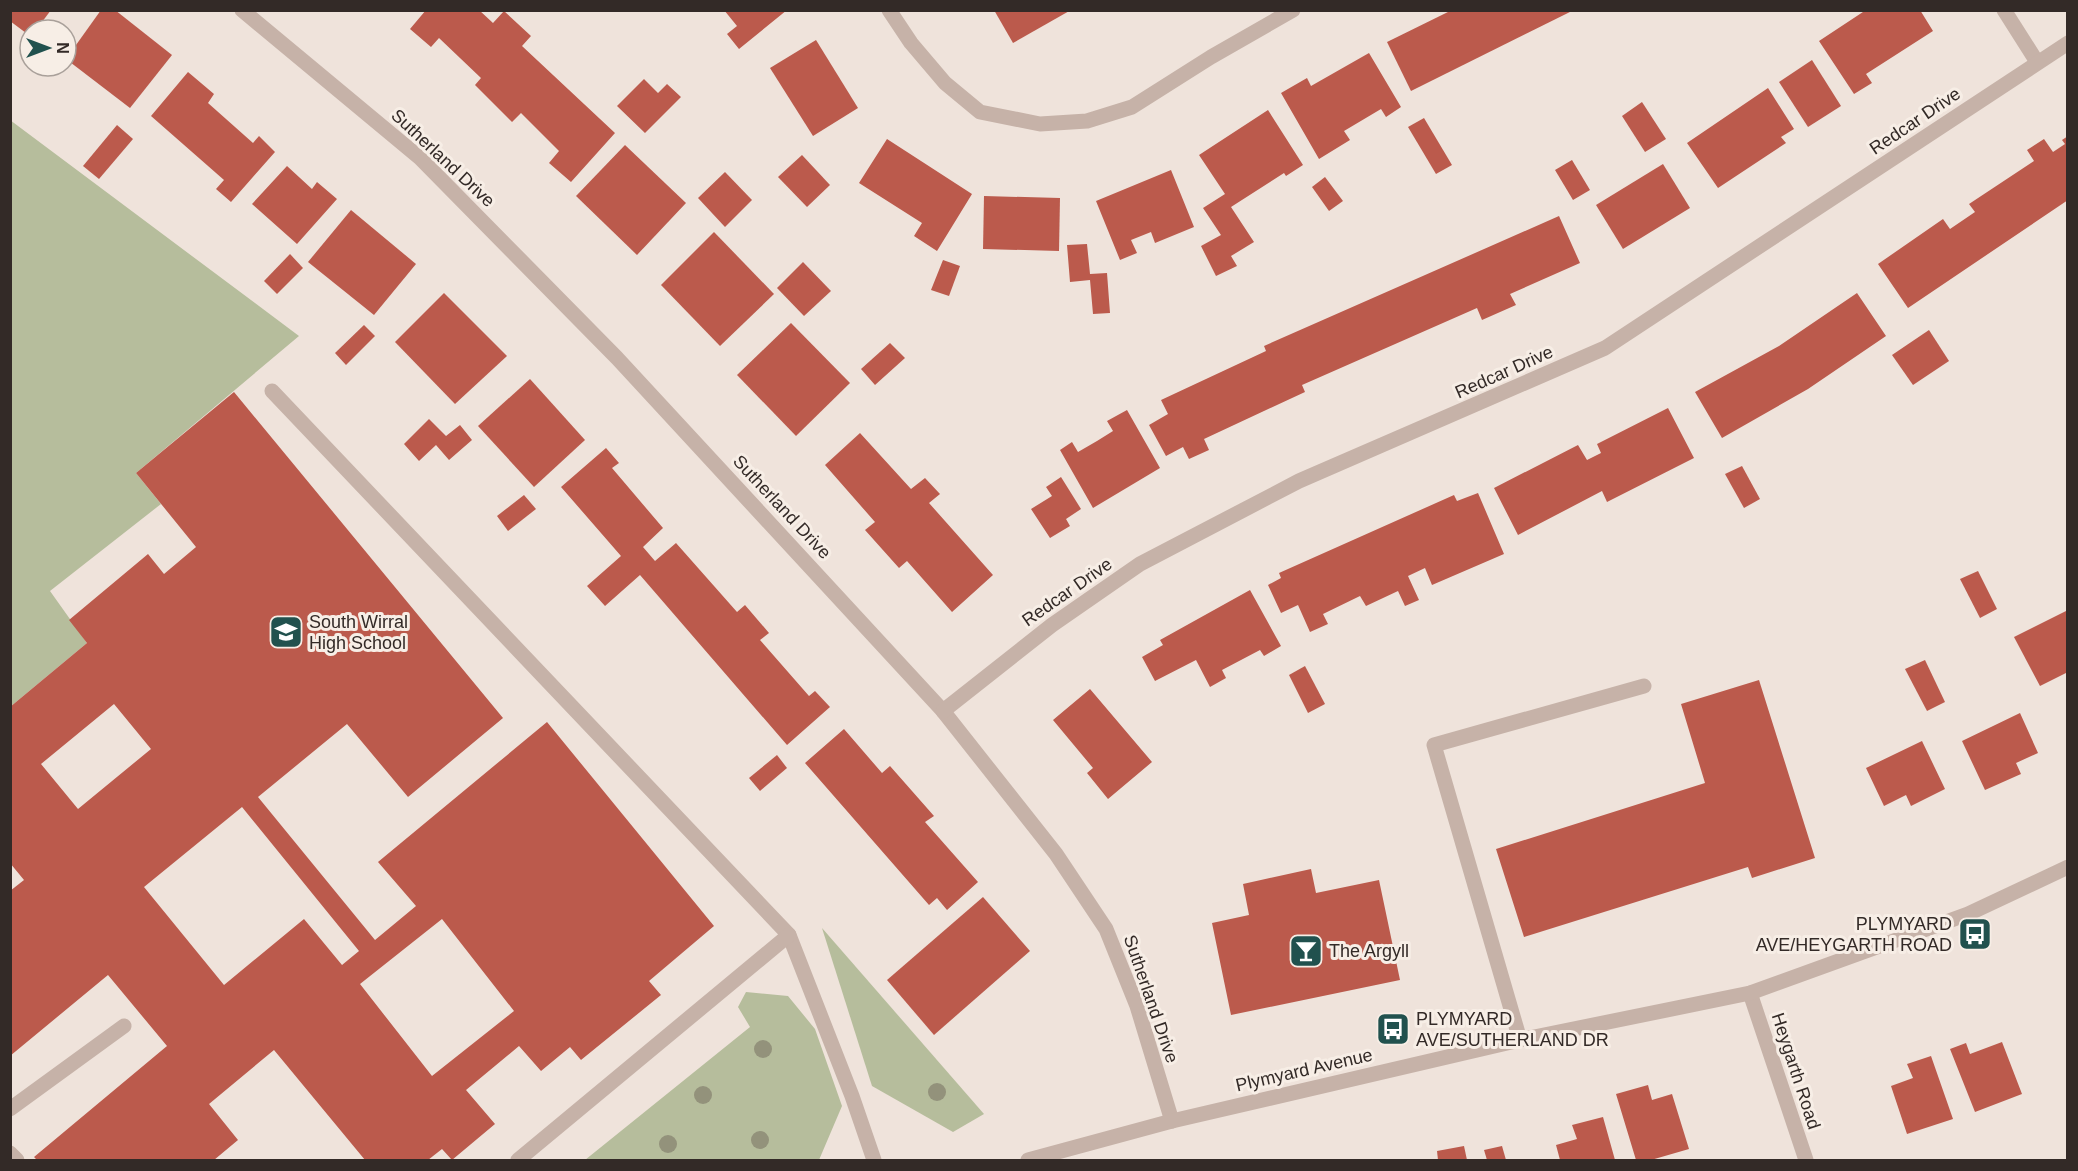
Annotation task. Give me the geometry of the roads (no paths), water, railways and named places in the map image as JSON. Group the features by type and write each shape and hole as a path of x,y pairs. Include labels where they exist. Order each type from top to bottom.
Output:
{"street":[{"name":"Sutherland Drive","path":"242,10 420,158 617,358 943,711 1056,854 1106,929 1137,1006 1172,1121"},
{"path":"889,10 911,43 945,83 980,112 1040,124 1087,121 1132,107 1211,57 1293,10"},
{"path":"2004,10 2037,62"},
{"name":"Redcar Drive","path":"943,711 1052,625 1140,564 1299,481 1605,348 2067,43"},
{"path":"273,391 789,935 852,1096 874,1161"},
{"path":"1520,1040 1434,746 1644,686"},
{"name":"Plymyard Avenue","path":"1028,1161 1172,1121 1520,1040 1750,993 1968,914 2067,867"},
{"path":"518,1161 789,935"},
{"name":"Heygarth Road","path":"1750,993 1806,1161"},
{"path":"10,1109 124,1026"},
{"path":"10,1153 17,1161"}],"place":[{"name":"South Wirral High School","path":"286,632"},
{"name":"PLYMYARD AVE/HEYGARTH ROAD","path":"1975,934"},
{"name":"The Argyll","path":"1306,951"},
{"name":"PLYMYARD AVE/SUTHERLAND DR","path":"1393,1029"}]}
